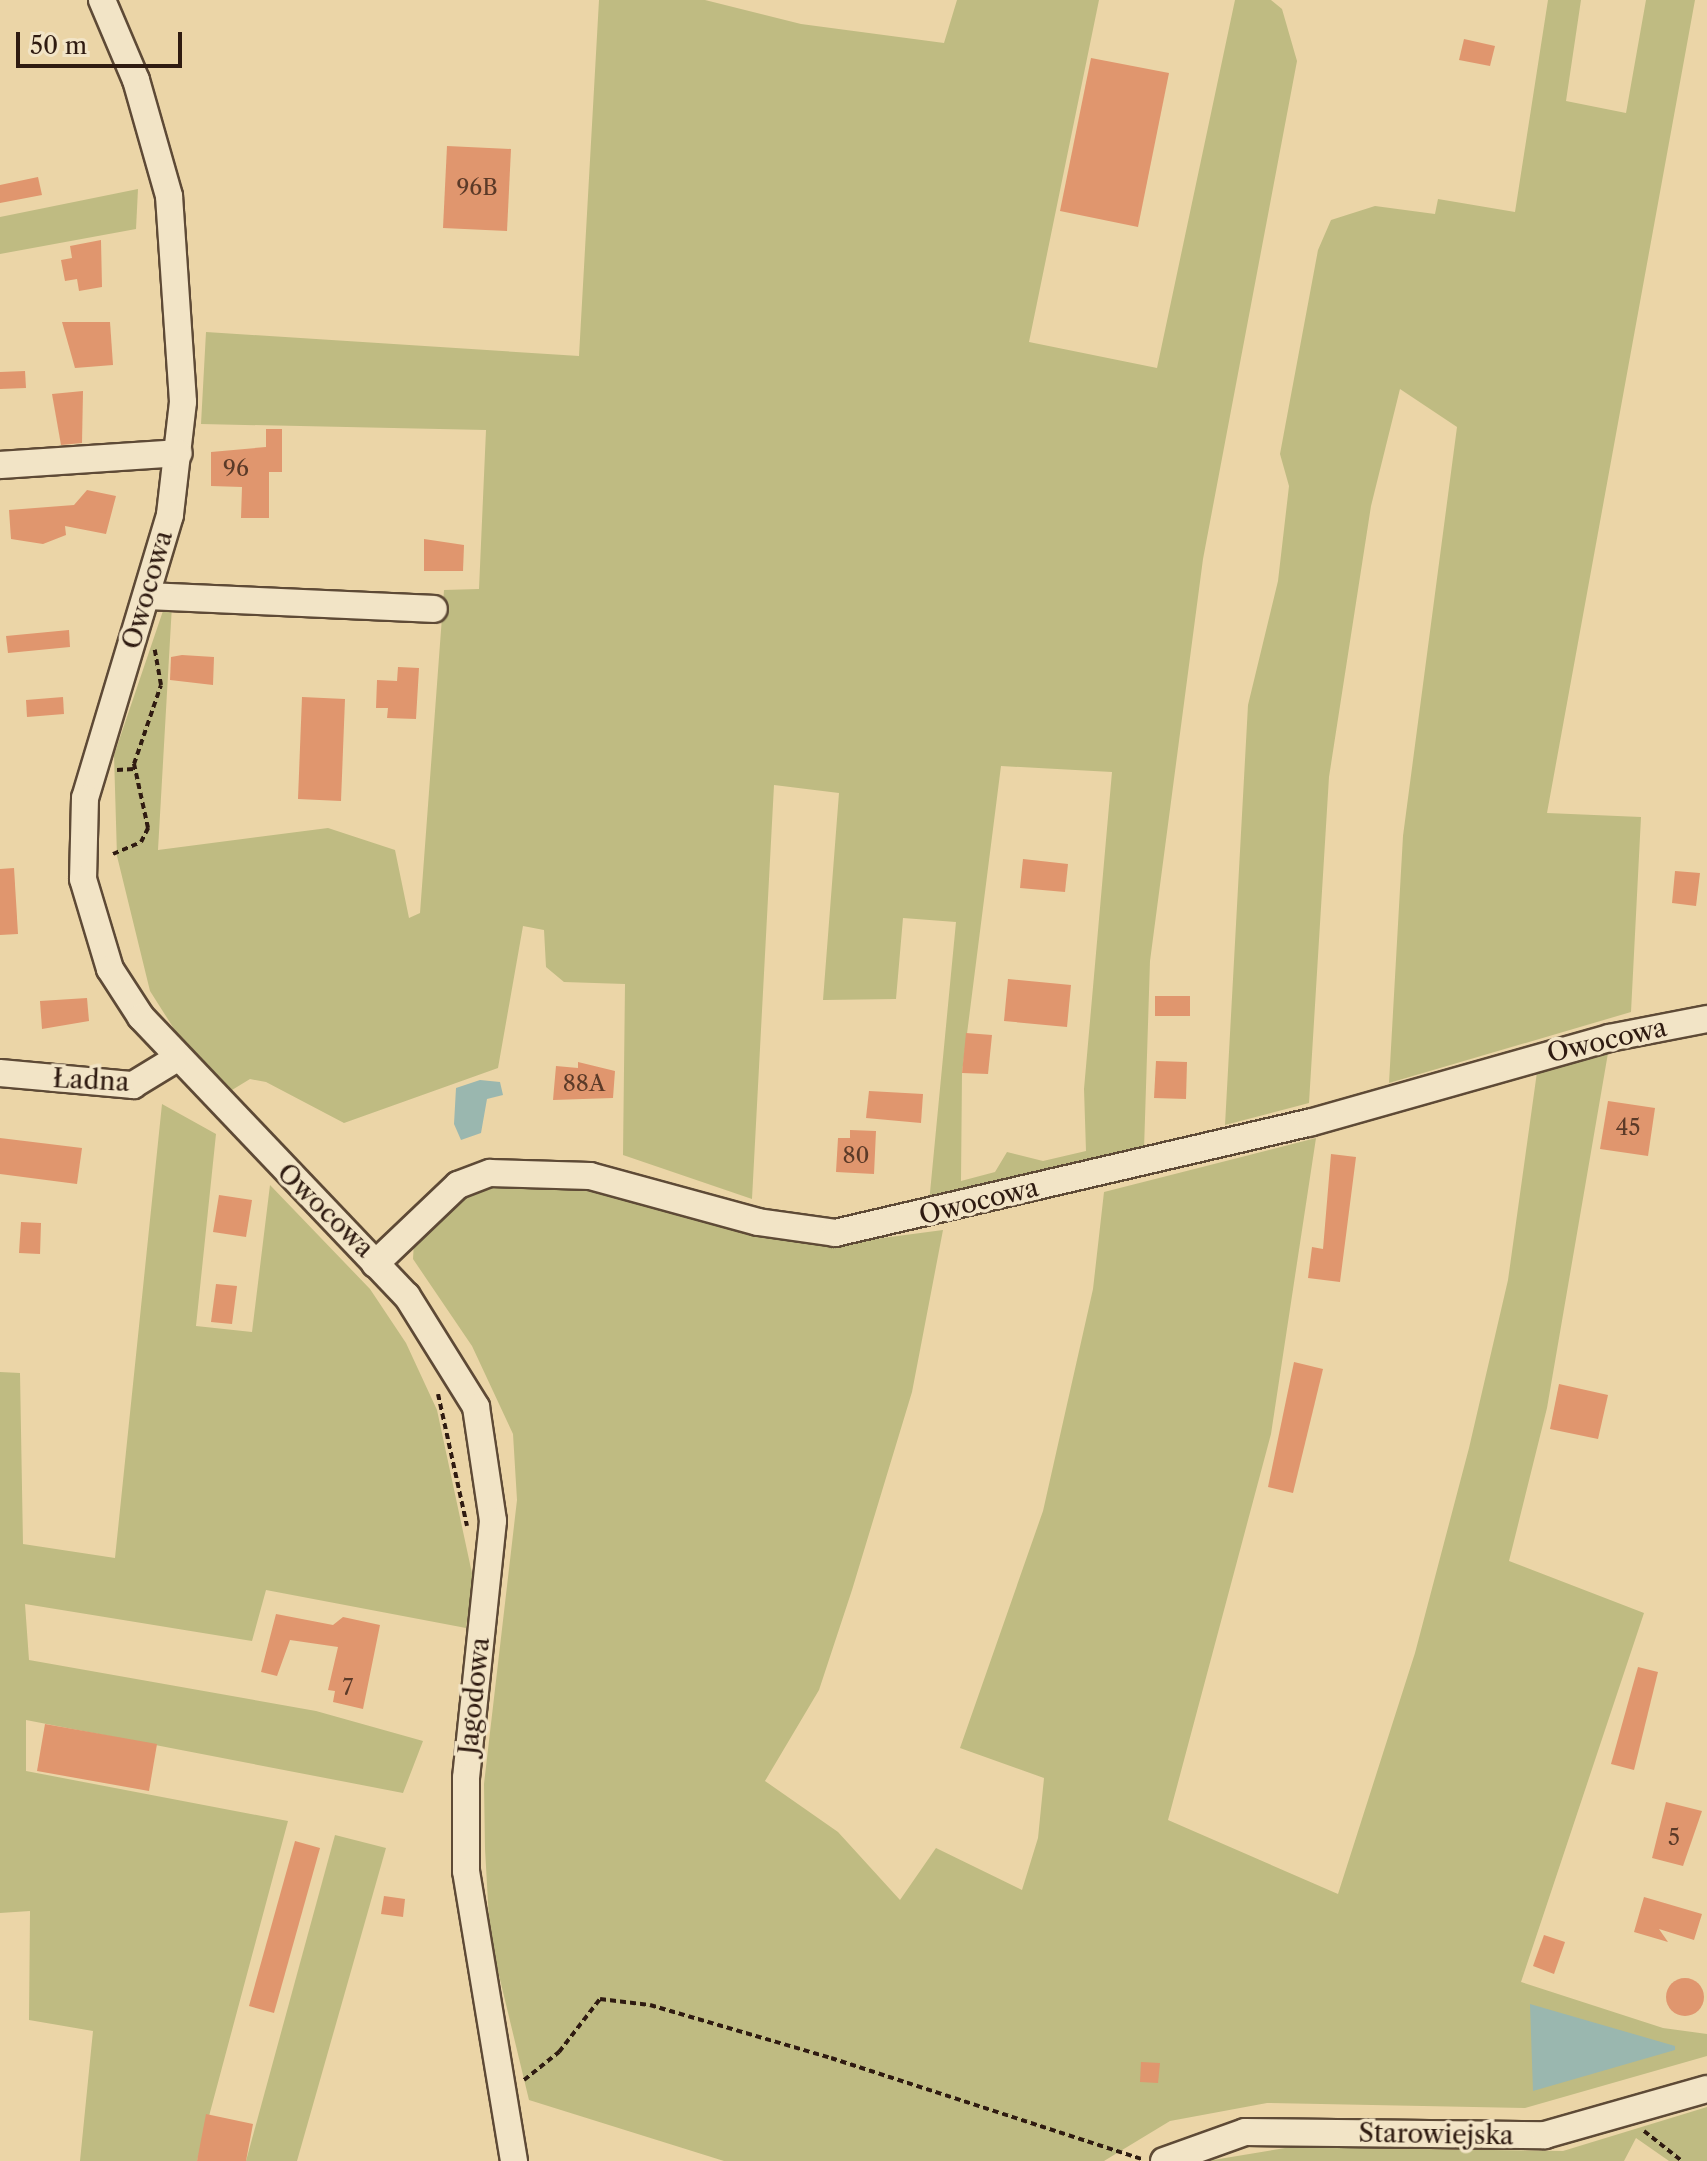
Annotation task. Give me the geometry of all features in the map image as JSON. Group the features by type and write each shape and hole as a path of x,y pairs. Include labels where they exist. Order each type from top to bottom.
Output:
{"street":[{"name":"Owocowa","path":"102,0 136,80 169,196 184,347 179,453 149,596 93,762 81,861 110,969 174,1060 375,1264 458,1185 490,1173 590,1176 758,1222 835,1233 1281,1130 1609,1038 1707,1019"},
{"path":"0,465 179,453"},
{"path":"149,596 434,609"},
{"name":"Ładna","path":"0,1073 133,1085 174,1060"},
{"name":"Jagodowa","path":"375,1264 431,1325 460,1371 492,1475 492,1536 466,1778 466,1871 514,2161"},
{"name":"Starowiejska","path":"1164,2161 1245,2132 1509,2139 1624,2114 1707,2089"}],"path":[{"path":"113,854 141,842 148,828 134,769 161,685 149,636"},
{"path":"122,770 134,769"},
{"path":"433,1378 468,1531"},
{"path":"501,2087 536,2076 600,1999 650,2005 831,2058 1148,2161"},
{"path":"1624,2114 1682,2161"}],"shaded area":[{"path":"599,0 705,0 801,24 944,43 957,0 1099,0 1029,342 1157,368 1235,0 1271,0 1282,9 1297,61 1203,559 1150,961 1144,1150 929,1203 956,922 903,918 896,999 823,1000 839,793 774,785 752,1199 623,1155 625,984 564,982 546,967 544,930 523,926 498,1068 344,1123 266,1082 250,1079 232,1090 176,1032 150,991 117,856 114,755 165,605 172,605 158,850 328,828 395,850 409,918 420,913 444,590 479,589 486,430 201,424 206,332 579,356","holes":["1001,766 1112,772 1084,1089 1086,1151 1043,1161 1007,1152 995,1172 961,1181 962,1073"]},
{"path":"1548,0 1581,0 1566,101 1626,113 1646,0 1695,0 1547,813 1641,817 1631,1012 1389,1083 1403,836 1457,427 1400,389 1371,506 1329,777 1309,1103 1225,1125 1248,705 1278,581 1289,486 1280,454 1318,250 1331,220 1375,206 1435,214 1438,199 1515,212"},
{"path":"138,189 136,229 0,254 0,217"},
{"path":"1608,1053 1547,1408 1509,1561 1644,1613 1521,1982 1663,2028 1707,2034 1707,2056 1525,2108 1267,2103 1170,2121 1104,2161 724,2161 529,2100 490,1938 485,1849 484,1784 517,1500 513,1434 472,1346 413,1259 414,1241 456,1202 502,1184 565,1184 663,1202 822,1246 943,1230 912,1392 852,1590 819,1690 765,1781 838,1832 900,1900 936,1848 1022,1890 1038,1838 1044,1778 960,1748 1043,1511 1093,1289 1104,1192 1316,1138 1271,1434 1168,1820 1338,1894 1415,1653 1469,1448 1508,1280 1537,1072"},
{"path":"162,1104 216,1134 196,1326 252,1332 270,1185 370,1289 406,1343 437,1410 473,1578 466,1628 266,1590 252,1641 25,1604 29,1660 316,1711 423,1741 403,1793 26,1720 26,1771 288,1821 197,2161 80,2161 93,2031 29,2020 30,1911 0,1913 0,1372 20,1373 23,1544 115,1558"},
{"path":"335,1835 386,1848 297,2161 246,2161"},
{"path":"1707,2107 1707,2161 1669,2161 1636,2138 1624,2161 1207,2161 1291,2147 1563,2151"}],"water":[{"path":"480,1080 500,1082 503,1095 487,1099 481,1133 461,1140 454,1124 456,1088"},
{"path":"1530,2004 1675,2046 1675,2050 1533,2091"}],"building":[{"path":"1464,39 1495,46 1490,66 1459,60"},
{"path":"1091,58 1169,73 1138,227 1060,211"},
{"path":"447,146 511,149 507,231 443,228"},
{"path":"38,177 42,195 0,203 0,185"},
{"path":"101,240 102,287 79,291 77,279 65,281 61,260 72,258 70,246"},
{"path":"62,322 110,322 113,365 75,368"},
{"path":"25,371 26,388 0,389 0,372"},
{"path":"83,391 82,443 61,445 52,394"},
{"path":"266,429 282,429 282,472 269,472 269,518 241,518 242,487 211,486 211,452 266,447"},
{"path":"87,490 116,496 106,534 65,526 66,535 43,544 11,539 9,510 74,505"},
{"path":"424,539 464,545 463,571 424,571"},
{"path":"69,630 70,647 8,653 6,636"},
{"path":"171,657 214,657 213,685 170,680"},
{"path":"398,667 419,668 416,719 387,718 388,708 376,708 377,680 397,681"},
{"path":"63,697 64,714 27,717 26,700"},
{"path":"302,697 345,699 341,801 298,799"},
{"path":"1023,859 1068,864 1065,892 1020,888"},
{"path":"14,868 18,934 0,935 0,869"},
{"path":"1675,871 1700,873 1696,906 1672,903"},
{"path":"1008,979 1071,985 1067,1027 1004,1021"},
{"path":"1155,996 1190,996 1190,1016 1155,1016"},
{"path":"87,998 89,1021 42,1029 40,1001"},
{"path":"966,1033 992,1035 988,1074 962,1073"},
{"path":"1156,1061 1187,1062 1186,1099 1154,1098"},
{"path":"578,1062 615,1071 613,1098 553,1100 556,1066 578,1068"},
{"path":"869,1091 923,1094 921,1123 866,1118"},
{"path":"1608,1101 1655,1108 1648,1156 1600,1149"},
{"path":"850,1130 876,1131 874,1174 836,1172 838,1138 850,1138"},
{"path":"0,1138 82,1148 77,1184 0,1174"},
{"path":"1331,1154 1356,1157 1340,1282 1308,1278 1312,1247 1323,1249"},
{"path":"219,1195 252,1200 246,1237 213,1232"},
{"path":"21,1222 41,1223 40,1254 19,1253"},
{"path":"216,1284 237,1286 232,1324 211,1322"},
{"path":"1294,1362 1323,1369 1293,1493 1268,1487"},
{"path":"1559,1384 1608,1395 1598,1439 1550,1429"},
{"path":"276,1614 333,1625 343,1617 380,1625 363,1709 333,1702 335,1691 328,1690 338,1647 290,1640 277,1676 261,1672"},
{"path":"1638,1667 1658,1672 1634,1770 1611,1764"},
{"path":"45,1724 157,1744 149,1791 37,1771"},
{"path":"1666,1802 1702,1811 1683,1866 1652,1858"},
{"path":"295,1841 320,1848 274,2013 249,2006"},
{"path":"384,1896 405,1899 403,1917 381,1914"},
{"path":"1644,1897 1702,1914 1694,1940 1659,1929 1668,1942 1634,1932"},
{"path":"1544,1935 1565,1942 1554,1974 1533,1966"},
{"path":"1685,1978 1698,1984 1704,1997 1698,2010 1685,2016 1672,2010 1666,1997 1672,1984"},
{"path":"1141,2062 1160,2063 1158,2083 1140,2082"},
{"path":"206,2114 253,2124 246,2161 197,2161"}]}
